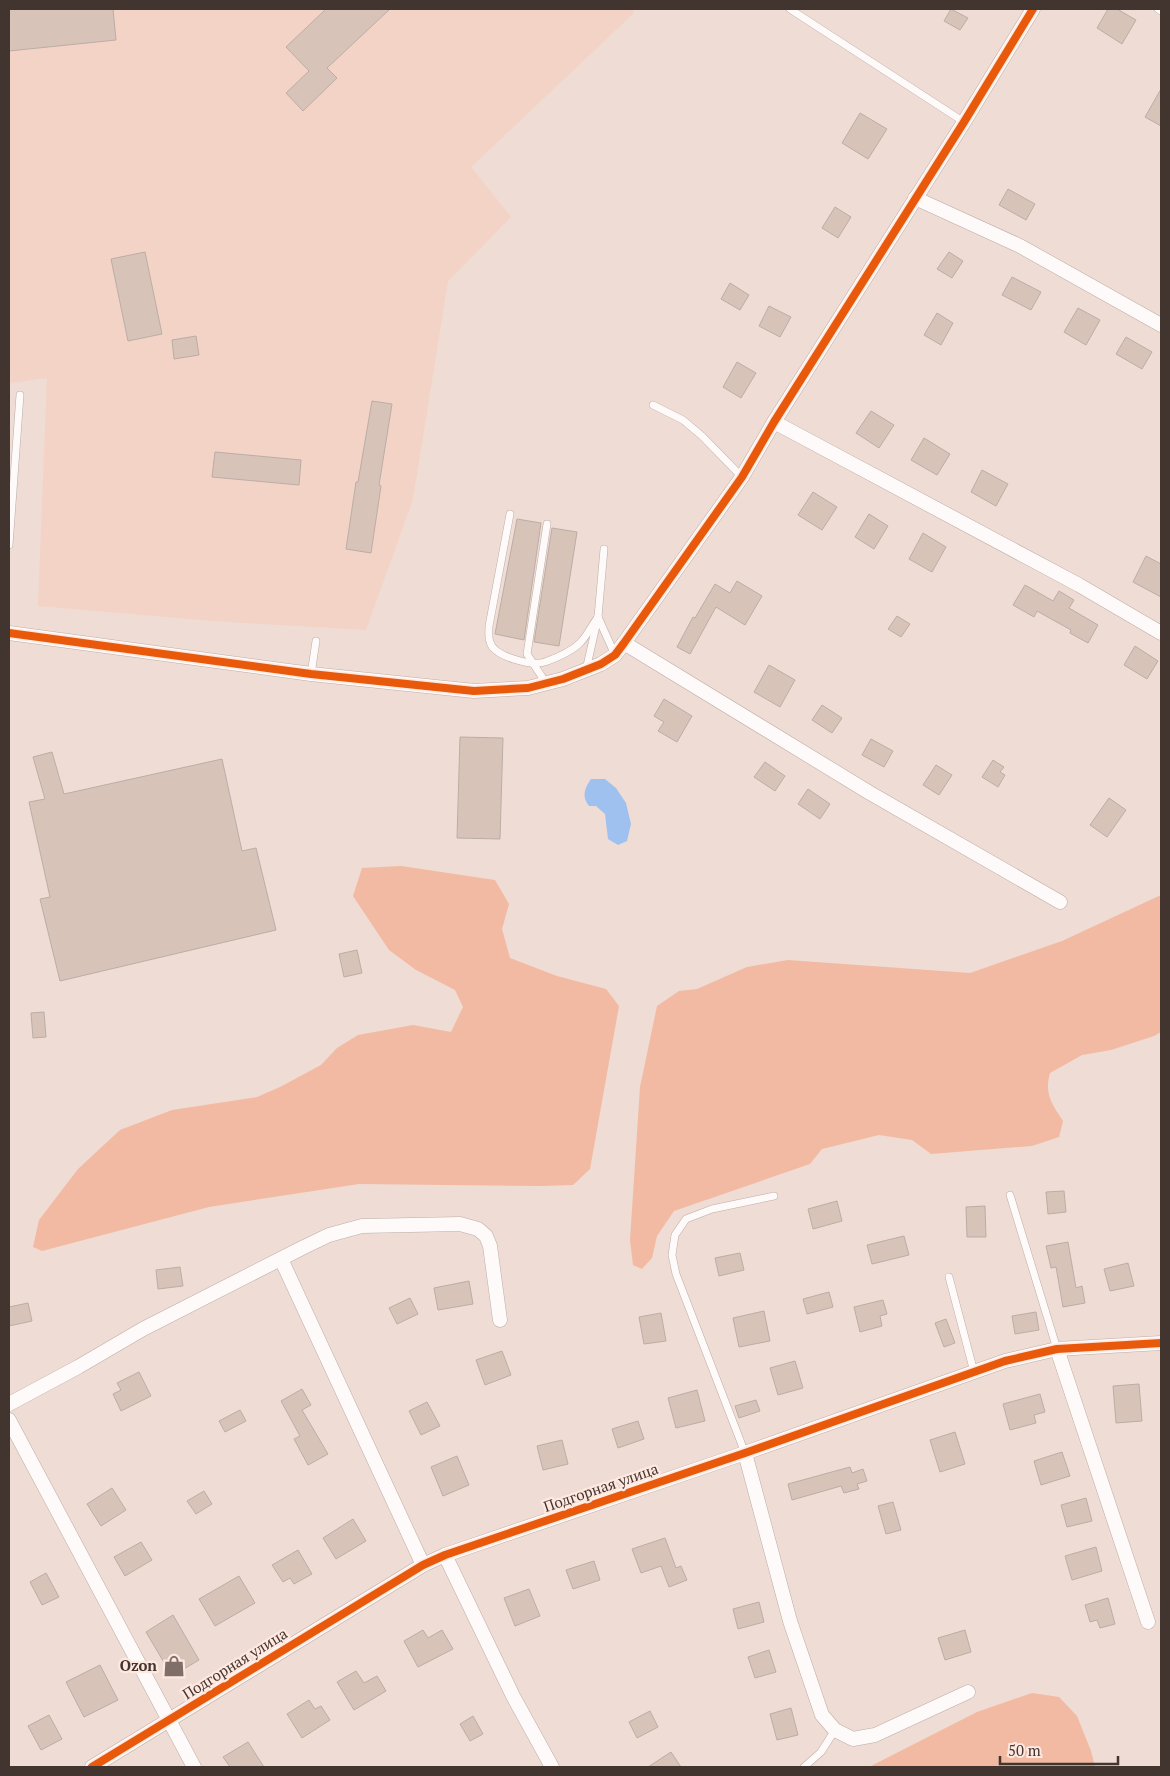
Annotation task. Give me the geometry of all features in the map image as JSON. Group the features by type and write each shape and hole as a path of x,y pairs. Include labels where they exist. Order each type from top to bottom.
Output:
{"street":[{"path":"9,632 311,674 474,691 528,688 563,680 601,664 615,655 742,477 774,422 964,122 1032,9"},
{"path":"915,198 1020,246 1161,325"},
{"path":"774,422 1079,585 1161,633"},
{"path":"624,643 870,793 1060,902"},
{"path":"9,1404 143,1329 281,1258 329,1235 362,1226 460,1224 478,1229 486,1236 490,1246 500,1320"},
{"path":"281,1258 423,1565"},
{"name":"Подгорная улица","path":"92,1767 423,1565 445,1555 745,1453 1005,1361 1057,1349 1161,1343"},
{"path":"1057,1349 1148,1622"},
{"path":"9,1420 194,1767"},
{"path":"745,1453 790,1621 822,1716 834,1730 853,1739 875,1735 968,1692"},
{"path":"445,1555 513,1696 552,1767"}],"lane":[{"path":"790,9 964,122"},
{"path":"9,545 20,395"},
{"path":"653,405 683,420 702,436 742,477"},
{"path":"510,514 489,626 490,642 493,648 504,656 532,664 545,662 580,643 598,617"},
{"path":"546,684 527,654 548,524"},
{"path":"586,670 598,617 604,549"},
{"path":"598,617 615,655"},
{"path":"311,674 316,641"},
{"path":"1010,1195 1057,1349"},
{"path":"745,1453 676,1274 672,1255 675,1235 686,1219 712,1208 774,1196"},
{"path":"949,1277 974,1372"},
{"path":"804,1767 822,1752 834,1730"}],"shaded area":[{"path":"9,9 634,9 633,14 471,167 511,217 448,281 413,499 366,630 212,621 38,606 47,378 9,383"},
{"path":"401,866 495,880 509,904 502,929 510,958 557,976 606,989 619,1006 590,1169 573,1185 359,1184 209,1207 42,1251 33,1247 39,1220 78,1169 120,1130 172,1110 257,1097 321,1065 337,1048 358,1035 413,1025 451,1032 463,1007 455,990 416,970 389,950 353,896 362,868"},
{"path":"1161,895 1161,1032 1111,1050 1082,1055 1050,1073 1048,1087 1050,1098 1063,1121 1059,1137 1032,1146 931,1154 912,1140 879,1135 822,1149 810,1164 674,1211 657,1236 652,1258 642,1269 633,1265 630,1240 640,1087 657,1006 679,991 697,989 747,967 788,960 970,973 1062,941"},
{"path":"1032,1693 1059,1697 1077,1716 1091,1751 1095,1767 869,1767 977,1712"}],"water":[{"path":"591,779 605,779 616,788 626,803 631,824 627,841 618,845 608,839 605,814 596,806 589,806 585,799 585,792"}],"building":[{"path":"9,9 113,9 116,40 9,51"},
{"path":"326,9 390,9 327,68 337,78 303,111 286,93 309,71 286,47"},
{"path":"951,9 968,18 960,30 944,21"},
{"path":"1108,9 1117,9 1136,20 1122,44 1097,28"},
{"path":"1161,89 1161,126 1145,117"},
{"path":"860,113 887,129 868,159 842,143"},
{"path":"1008,189 1035,204 1026,220 999,205"},
{"path":"835,207 851,217 838,238 822,228"},
{"path":"145,252 162,334 128,341 111,259"},
{"path":"949,252 963,261 952,278 937,269"},
{"path":"1012,277 1041,292 1031,310 1002,295"},
{"path":"730,283 749,295 740,310 721,299"},
{"path":"769,306 791,317 780,337 759,326"},
{"path":"1078,308 1100,320 1086,345 1064,332"},
{"path":"937,313 953,323 941,345 924,335"},
{"path":"196,336 199,355 174,359 172,340"},
{"path":"1126,337 1152,352 1142,369 1116,354"},
{"path":"737,362 756,373 741,398 723,387"},
{"path":"372,401 392,404 379,485 381,486 371,553 346,549 356,482 358,482"},
{"path":"871,411 894,425 879,448 856,433"},
{"path":"924,438 950,454 937,475 911,460"},
{"path":"215,452 301,460 299,485 212,477"},
{"path":"982,470 1008,484 996,506 971,492"},
{"path":"813,492 837,507 822,530 798,515"},
{"path":"869,514 888,526 874,549 855,537"},
{"path":"517,519 541,523 524,640 495,634"},
{"path":"552,528 577,532 559,646 534,642"},
{"path":"923,533 946,547 932,572 909,559"},
{"path":"1146,556 1161,564 1161,597 1133,582"},
{"path":"737,581 762,596 745,625 716,607 690,654 677,647 693,617 695,618 715,584 730,593"},
{"path":"1025,585 1053,601 1059,591 1074,600 1069,608 1098,625 1088,643 1070,633 1071,630 1037,611 1034,617 1013,605"},
{"path":"897,616 910,624 901,637 888,629"},
{"path":"1135,646 1158,661 1147,679 1124,665"},
{"path":"769,665 795,680 780,707 754,692"},
{"path":"664,699 692,716 677,742 658,731 664,722 654,716"},
{"path":"822,705 842,718 832,733 812,720"},
{"path":"460,737 503,738 500,839 457,838"},
{"path":"871,739 893,751 884,767 862,755"},
{"path":"52,752 64,794 222,759 242,851 256,848 276,930 60,981 40,899 50,897 29,802 45,799 33,757"},
{"path":"993,760 1004,767 1000,772 1005,775 998,787 982,777"},
{"path":"765,762 785,776 775,791 754,777"},
{"path":"936,765 952,775 939,795 923,785"},
{"path":"808,789 830,804 820,819 798,804"},
{"path":"1109,798 1126,810 1107,837 1090,825"},
{"path":"357,950 362,973 344,977 339,954"},
{"path":"44,1012 46,1037 33,1038 31,1013"},
{"path":"1064,1191 1066,1212 1048,1214 1046,1192"},
{"path":"837,1201 842,1221 813,1229 808,1209"},
{"path":"985,1206 986,1237 967,1237 966,1207"},
{"path":"904,1236 909,1255 872,1264 867,1245"},
{"path":"1068,1242 1076,1288 1082,1286 1085,1303 1063,1307 1056,1267 1051,1268 1046,1246"},
{"path":"740,1253 744,1270 719,1276 715,1258"},
{"path":"1128,1263 1134,1286 1110,1291 1104,1269"},
{"path":"180,1267 183,1286 158,1289 156,1270"},
{"path":"469,1281 473,1304 438,1310 434,1288"},
{"path":"829,1292 833,1307 807,1314 803,1299"},
{"path":"410,1298 418,1314 397,1324 389,1308"},
{"path":"883,1300 887,1314 880,1316 882,1326 860,1332 854,1307"},
{"path":"28,1303 32,1321 9,1326 9,1307"},
{"path":"764,1311 770,1341 739,1347 733,1318"},
{"path":"1036,1312 1039,1330 1015,1334 1012,1316"},
{"path":"661,1313 666,1341 644,1344 639,1317"},
{"path":"946,1319 955,1343 944,1347 935,1323"},
{"path":"502,1351 511,1375 485,1385 476,1360"},
{"path":"795,1361 803,1388 778,1395 770,1368"},
{"path":"139,1372 151,1396 121,1411 113,1394 121,1390 117,1383"},
{"path":"1139,1384 1142,1421 1116,1423 1113,1386"},
{"path":"302,1389 311,1405 302,1410 328,1454 308,1465 294,1439 300,1436 281,1401"},
{"path":"697,1390 705,1421 676,1428 668,1398"},
{"path":"1040,1394 1045,1412 1034,1415 1036,1423 1010,1430 1003,1404"},
{"path":"756,1400 760,1411 739,1418 735,1406"},
{"path":"427,1402 440,1426 421,1435 409,1411"},
{"path":"240,1410 246,1421 225,1432 219,1421"},
{"path":"638,1421 644,1439 618,1448 612,1429"},
{"path":"955,1432 965,1464 940,1472 930,1440"},
{"path":"562,1440 568,1464 543,1470 537,1446"},
{"path":"1062,1452 1070,1476 1041,1485 1034,1461"},
{"path":"457,1456 469,1485 443,1496 431,1467"},
{"path":"850,1467 852,1473 863,1469 867,1481 857,1484 859,1489 844,1493 841,1486 792,1500 788,1484"},
{"path":"112,1488 126,1510 101,1526 87,1504"},
{"path":"204,1491 212,1504 196,1514 187,1501"},
{"path":"1086,1498 1092,1521 1067,1527 1061,1505"},
{"path":"893,1502 901,1530 886,1534 878,1506"},
{"path":"353,1519 366,1541 336,1559 323,1538"},
{"path":"665,1538 676,1568 681,1566 687,1580 669,1587 661,1566 641,1573 632,1549"},
{"path":"141,1542 152,1560 125,1576 114,1557"},
{"path":"1096,1547 1102,1571 1072,1580 1065,1556"},
{"path":"298,1550 312,1574 294,1584 290,1578 283,1582 272,1565"},
{"path":"594,1561 600,1580 573,1589 566,1570"},
{"path":"46,1573 59,1597 42,1605 30,1582"},
{"path":"239,1576 255,1603 215,1626 199,1599"},
{"path":"529,1589 540,1616 515,1626 504,1598"},
{"path":"1108,1598 1115,1624 1100,1628 1097,1620 1090,1622 1085,1605"},
{"path":"759,1602 764,1622 738,1629 733,1609"},
{"path":"173,1615 199,1660 172,1676 146,1632"},
{"path":"423,1630 428,1638 442,1630 453,1649 418,1667 404,1641"},
{"path":"965,1630 971,1652 945,1660 938,1638"},
{"path":"769,1650 776,1672 755,1678 748,1657"},
{"path":"100,1665 118,1700 84,1717 66,1682"},
{"path":"356,1671 364,1683 377,1676 386,1691 354,1710 337,1682"},
{"path":"309,1700 315,1709 321,1706 330,1720 302,1738 287,1714"},
{"path":"791,1708 798,1735 777,1740 770,1714"},
{"path":"650,1711 658,1727 637,1738 629,1722"},
{"path":"49,1715 62,1739 41,1750 28,1726"},
{"path":"473,1716 483,1734 470,1741 460,1724"},
{"path":"248,1742 264,1767 230,1767 223,1757"},
{"path":"671,1752 681,1767 648,1767"}],"cycle path":[{"path":"9,633 311,674 474,691 528,688 563,679 601,664 615,655 742,477 774,422 964,122 1033,9"},
{"path":"92,1767 423,1565 445,1555 745,1453 1005,1361 1057,1349 1161,1343"}],"place":[{"name":"Ozon","path":"174,1666"}]}
